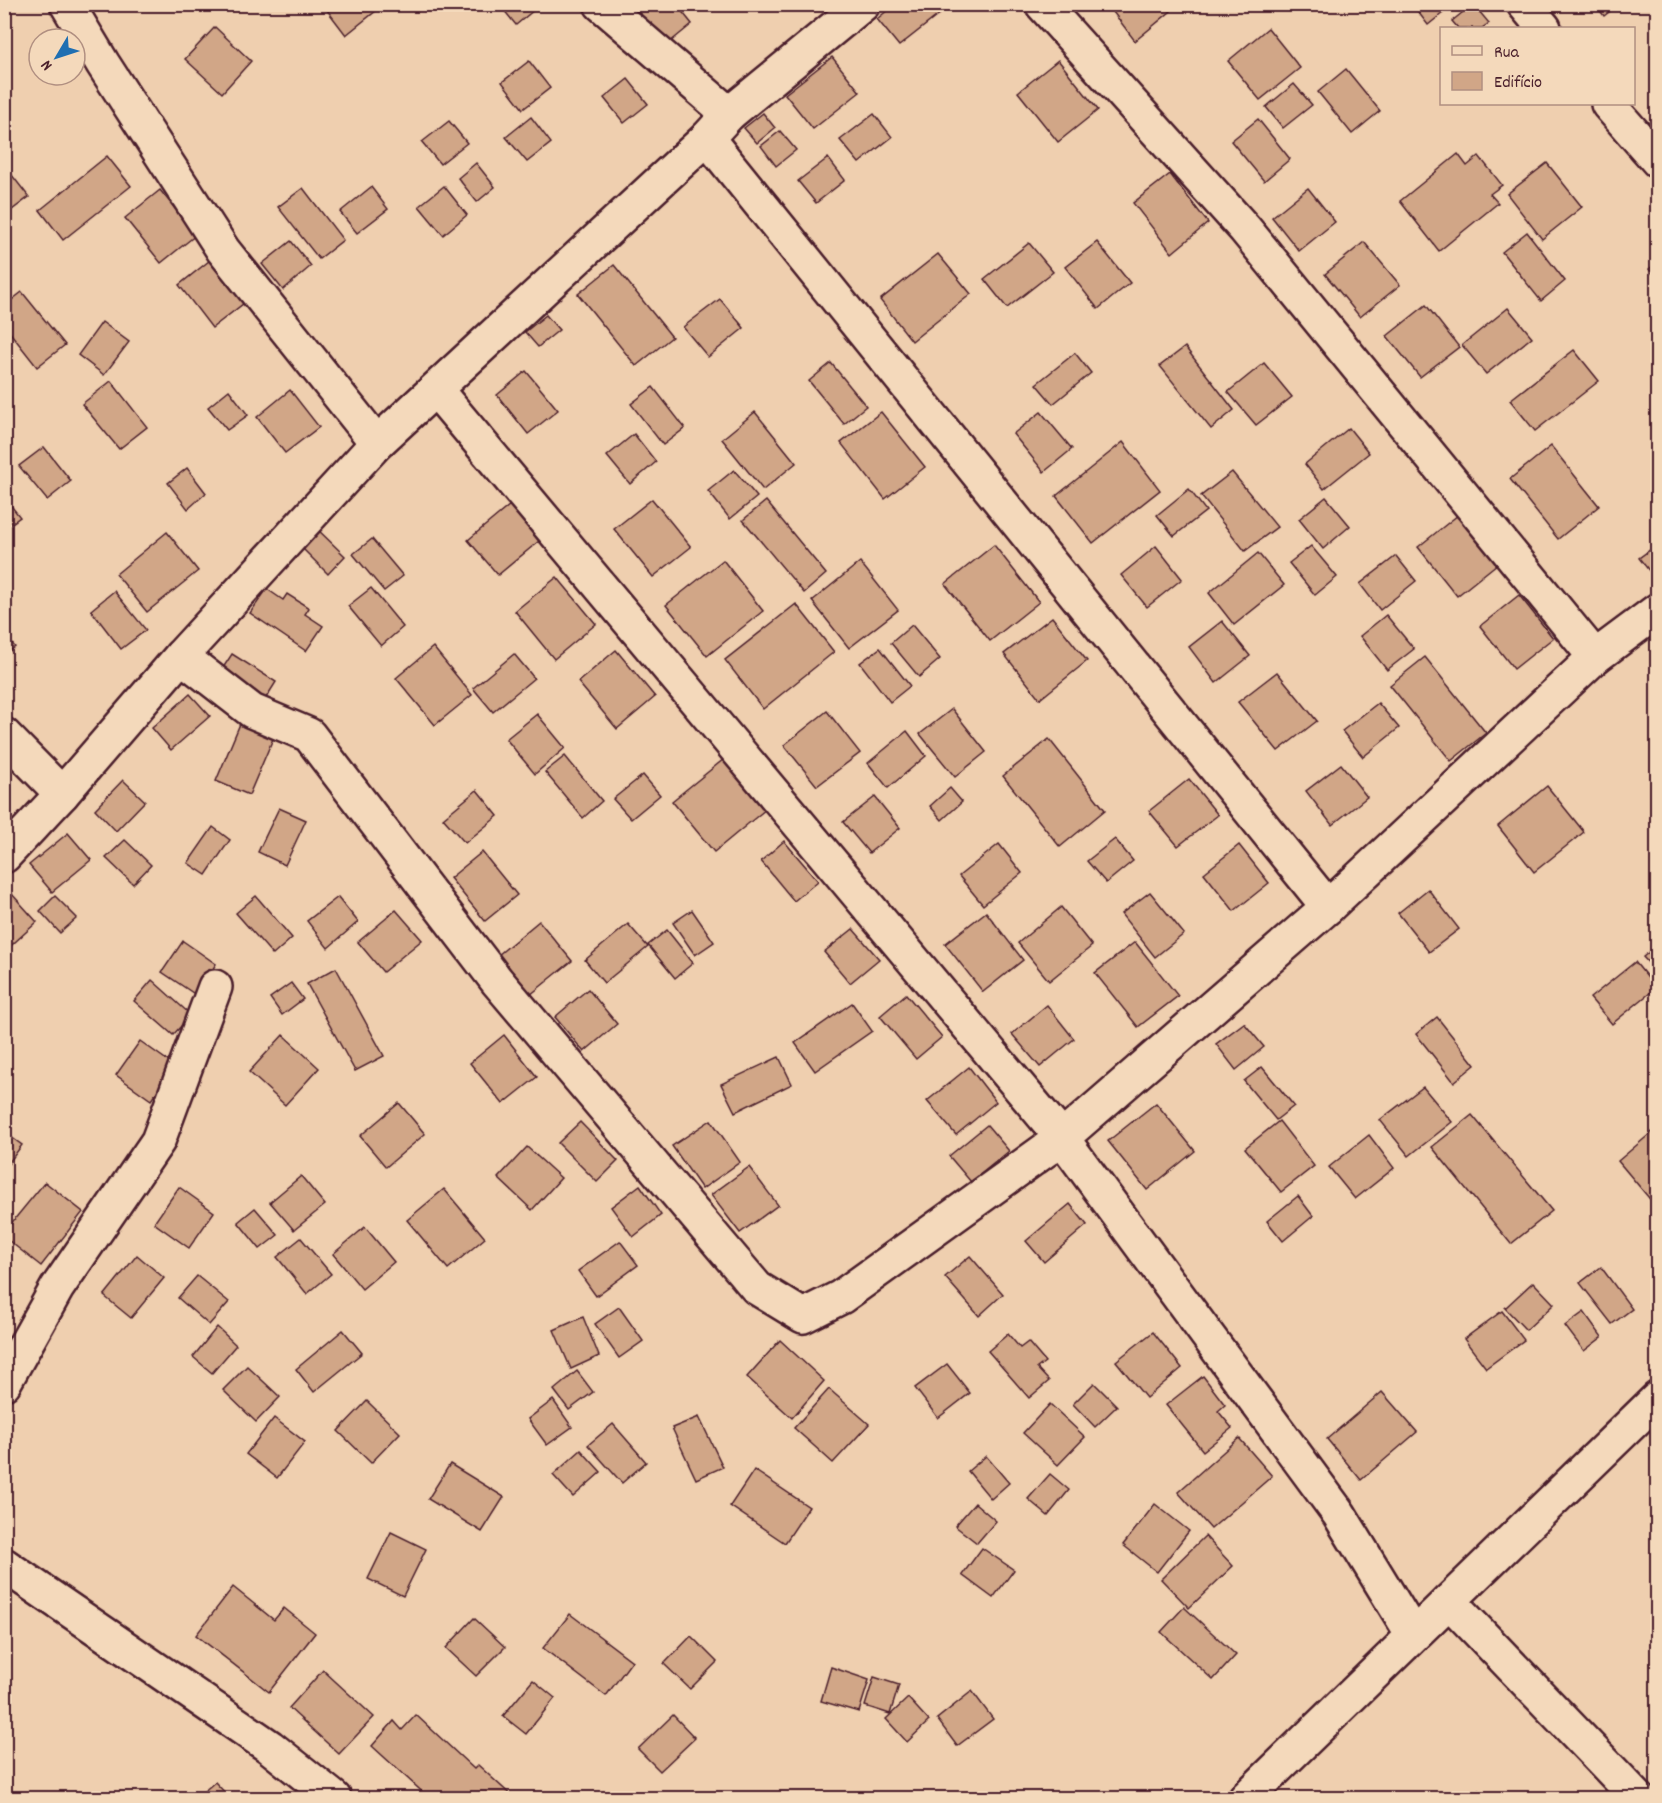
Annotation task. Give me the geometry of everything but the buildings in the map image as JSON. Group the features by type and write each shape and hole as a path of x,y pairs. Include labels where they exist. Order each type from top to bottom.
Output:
{"street":[{"path":"68,4 103,64 223,250 377,443"},
{"path":"601,4 729,114"},
{"path":"4,856 62,794 181,656 377,443 707,138 729,114 863,4"},
{"path":"1042,4 1245,229 1595,657"},
{"path":"1524,4 1543,27"},
{"path":"1609,105 1658,161"},
{"path":"707,138 1328,906"},
{"path":"436,390 1062,1138 1339,1514 1413,1635"},
{"path":"181,656 252,711 309,735 497,981 756,1288 803,1316 841,1297 1062,1138 1328,906 1595,657 1658,610"},
{"path":"4,735 62,794"},
{"path":"4,1383 57,1288 158,1142 215,987"},
{"path":"1246,1798 1658,1398"},
{"path":"4,1565 270,1747 334,1798"},
{"path":"1449,1601 1638,1798"}]}
